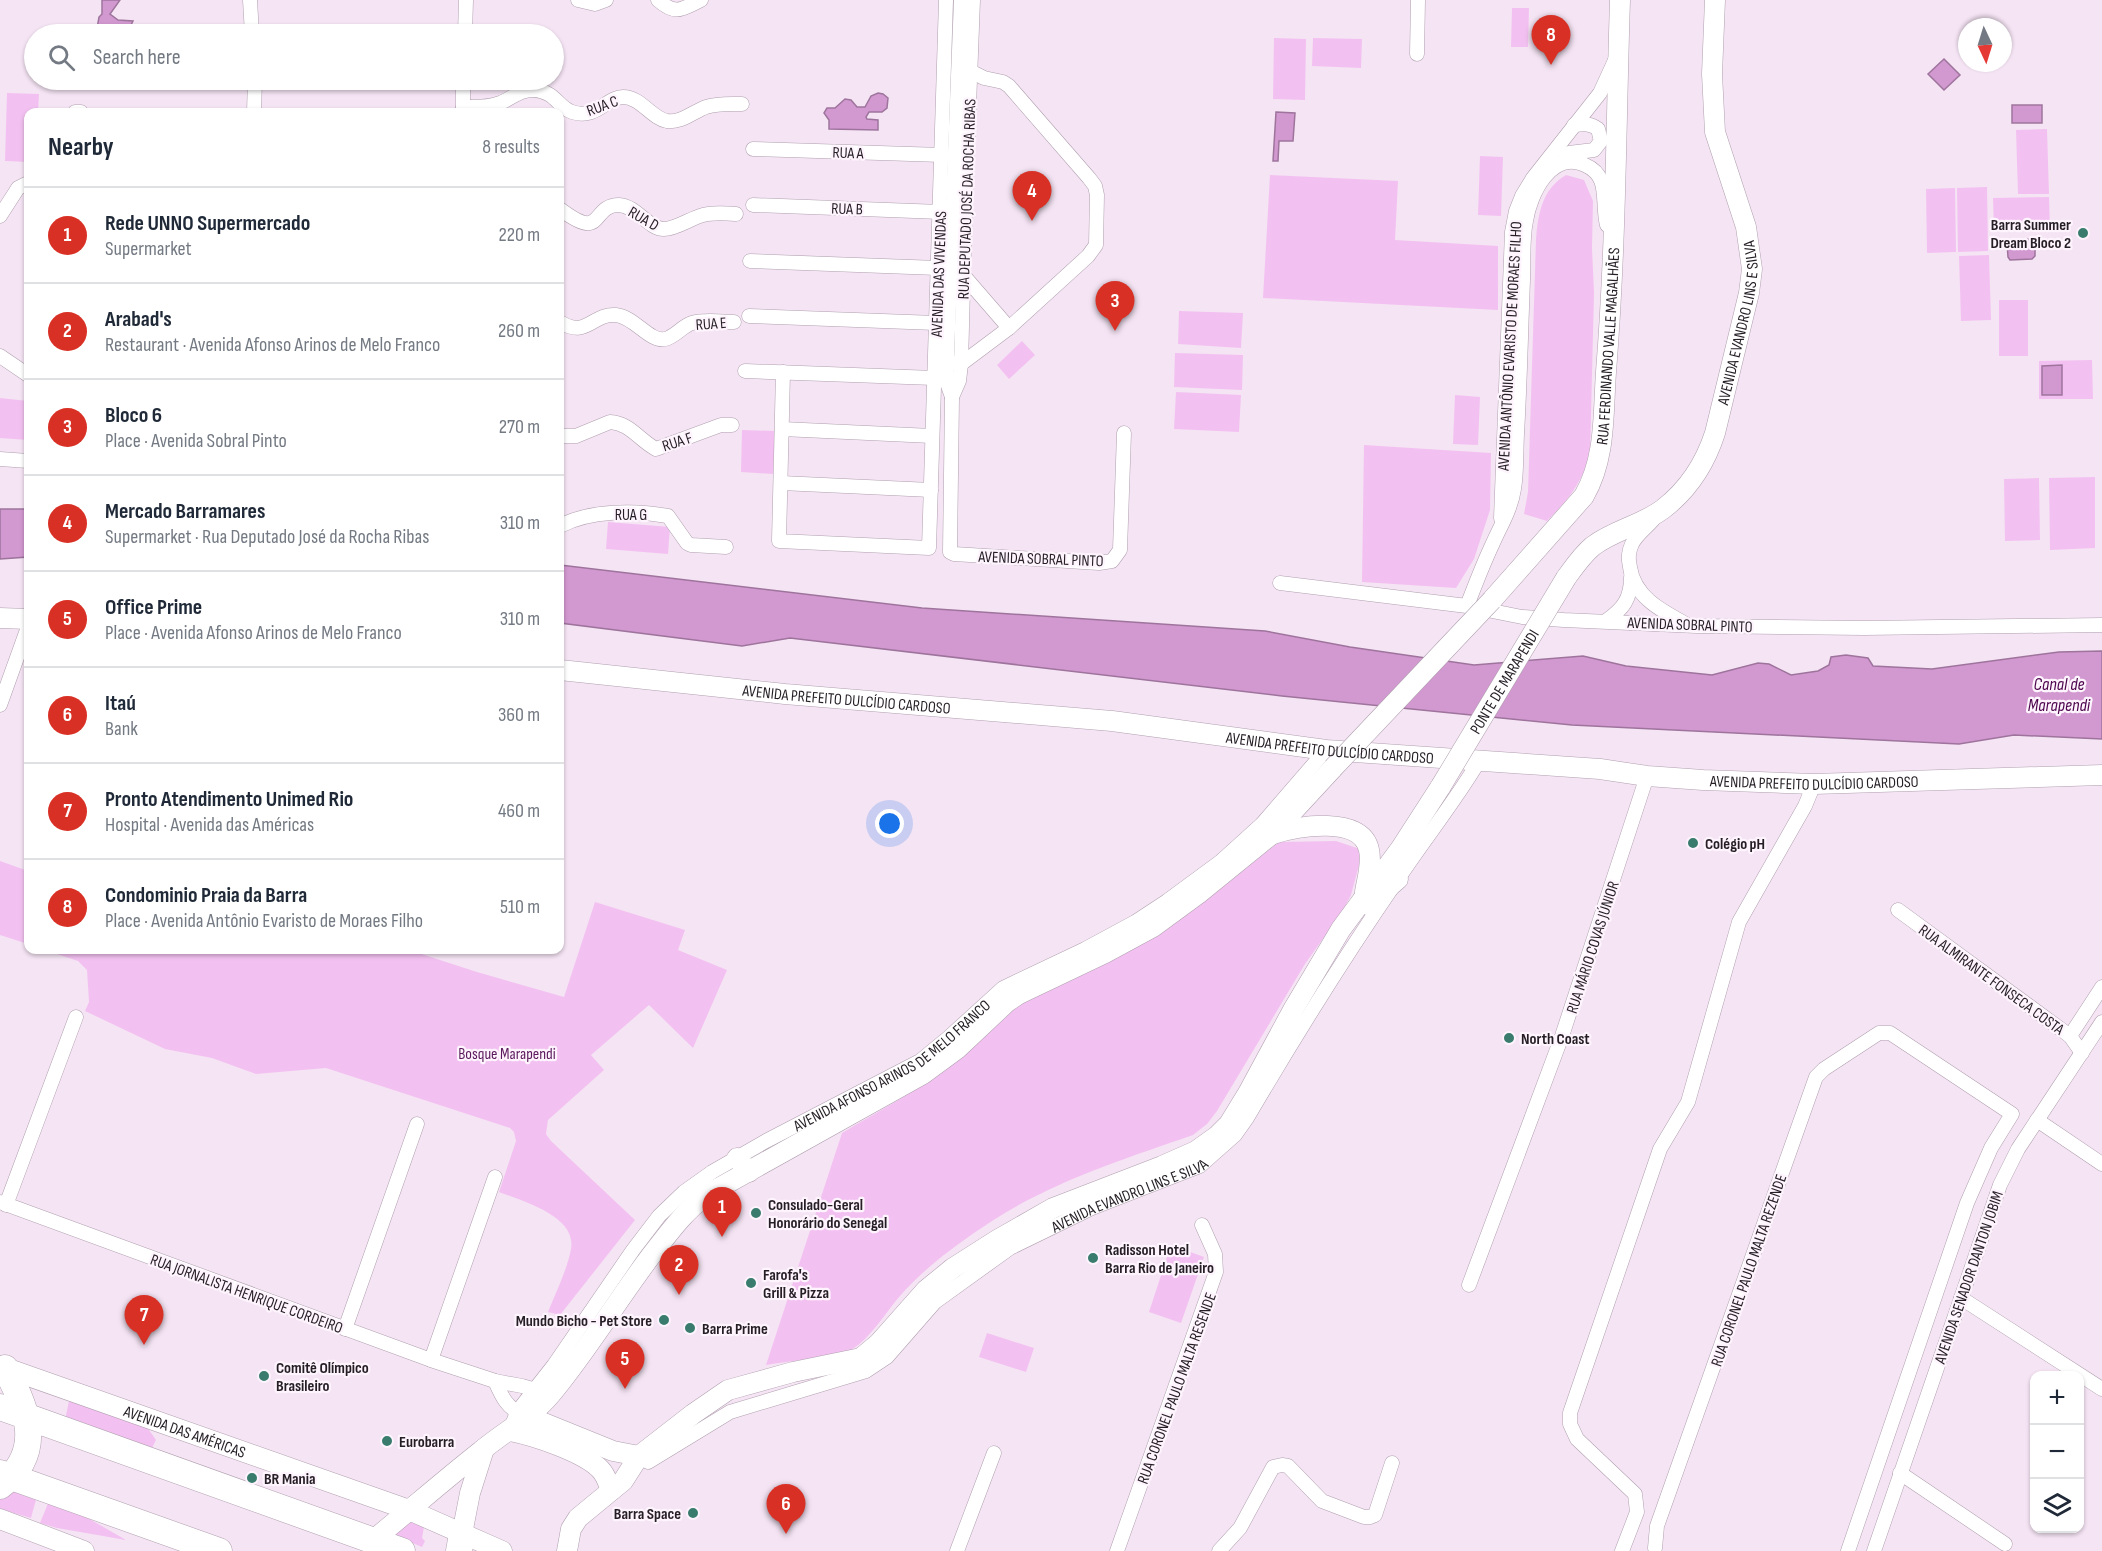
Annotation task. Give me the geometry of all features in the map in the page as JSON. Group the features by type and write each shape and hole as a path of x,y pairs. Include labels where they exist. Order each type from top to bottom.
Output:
{"highway":[{"path":"2,1367 16,1388 29,1434 26,1454 21,1466 4,1479"},
{"path":"0,1407 402,1551"},
{"path":"4,1479 219,1551"}],"street":[{"path":"250,0 251,24"},
{"path":"465,24 466,0"},
{"path":"578,0 595,4 606,0"},
{"path":"658,0 668,9 675,10 683,9 701,0"},
{"name":"AVENIDA DAS VIVENDAS","path":"781,483 779,541 929,548 946,0"},
{"name":"RUA DEPUTADO JOSÉ DA ROCHA RIBAS","path":"952,397 959,381 961,364 964,276 964,98 961,0"},
{"name":"RUA DEPUTADO JOSÉ DA ROCHA RIBAS","path":"950,551 952,397 946,380 964,98 970,71 973,0"},
{"path":"1417,54 1418,0"},
{"name":"RUA FERDINANDO VALLE MAGALHÃES","path":"1329,759 1492,600 1584,496 1597,469 1610,329 1620,0"},
{"name":"AVENIDA EVANDRO LINS E SILVA","path":"1566,578 1582,556 1594,546 1662,510 1689,484 1700,469 1715,433 1749,292 1752,268 1746,227 1715,132 1712,74 1715,0"},
{"name":"AVENIDA ANTÔNIO EVARISTO DE MORAES FILHO","path":"1500,526 1512,232 1516,211 1533,178 1600,93 1618,54"},
{"path":"947,362 961,364 1009,328 1088,256 1096,245 1097,195 1095,186 1009,86 970,71"},
{"path":"254,108 255,90"},
{"path":"463,90 463,108"},
{"name":"RUA C","path":"475,108 500,103 519,92 531,90 553,96 571,112 580,113 598,110 616,98 628,98 655,115 670,121 684,118 714,105 742,104"},
{"name":"AVENIDA ANTÔNIO EVARISTO DE MORAES FILHO","path":"1467,606 1500,526 1507,515 1514,492 1526,222 1529,209 1543,179 1555,165 1563,162 1569,153 1594,150 1601,141 1599,129 1593,125 1585,123 1574,125"},
{"name":"RUA A","path":"753,149 942,155"},
{"path":"1563,162 1582,163 1598,174 1603,182 1605,218 1613,244"},
{"path":"0,216 18,188 24,185"},
{"name":"RUA B","path":"753,205 941,212"},
{"name":"RUA D","path":"564,212 587,224 592,223 609,207 621,206 636,212 655,227 667,230 705,214 736,214"},
{"path":"750,261 938,268"},
{"path":"964,276 1009,328"},
{"name":"RUA E","path":"564,324 582,328 609,315 616,315 632,319 654,338 659,339 672,336 691,323 734,322"},
{"path":"749,316 936,323"},
{"path":"1507,346 1512,366 1510,428 1517,438"},
{"path":"0,356 24,372"},
{"path":"745,371 934,378"},
{"path":"783,372 781,483 931,490"},
{"name":"RUA F","path":"564,436 576,436 610,422 629,427 656,448 666,447 720,426 732,425"},
{"path":"782,429 932,436"},
{"name":"AVENIDA SOBRAL PINTO","path":"950,551 952,554 965,555 1100,563 1112,561 1120,550 1124,432"},
{"path":"0,459 24,461"},
{"path":"1606,621 1625,604 1630,591 1631,546 1662,510"},
{"name":"RUA G","path":"564,524 584,516 598,514 657,514 668,516 687,543 691,545 726,547"},
{"path":"1631,574 1643,595 1688,625"},
{"name":"PONTE DE MARAPENDI","path":"1401,848 1441,786 1566,578"},
{"name":"AVENIDA SOBRAL PINTO","path":"1280,583 1467,606 1522,617 1688,625 1852,628 2102,626"},
{"path":"0,618 24,619"},
{"path":"0,705 24,638"},
{"name":"AVENIDA PREFEITO DULCÍDIO CARDOSO","path":"564,670 785,694 1112,721 1329,759 1479,761 1600,769 1647,776 1703,780 1814,784 2102,775"},
{"name":"AVENIDA AFONSO ARINOS DE MELO FRANCO","path":"372,1540 483,1449 510,1431 675,1224 693,1205 743,1165 802,1133 924,1074 957,1049 1019,994 1153,927 1206,888 1272,834 1329,759"},
{"name":"AVENIDA AFONSO ARINOS DE MELO FRANCO","path":"802,1133 920,1060 1003,988 1135,922 1220,862 1263,824 1329,759"},
{"name":"AVENIDA EVANDRO LINS E SILVA","path":"639,1456 648,1462 730,1412 866,1371 887,1357 935,1302 1010,1248 1092,1208 1200,1166 1235,1135 1332,977 1398,879 1461,792 1479,761"},
{"name":"RUA MÁRIO COVAS JÚNIOR","path":"1469,1285 1562,1036 1647,776"},
{"path":"1622,1551 1637,1512 1635,1494 1576,1439 1570,1424 1570,1413 1660,1149 1688,1102 1739,922 1805,806 1814,784"},
{"path":"1220,862 1272,834 1291,828 1315,826 1347,828 1359,834 1366,841 1370,860 1364,896"},
{"name":"AVENIDA EVANDRO LINS E SILVA","path":"567,1551 571,1529 578,1518 623,1481 639,1456 728,1390 793,1372 861,1358 879,1343 926,1290 953,1268 997,1240 1053,1208 1162,1166 1196,1151 1217,1136 1229,1124 1248,1093 1294,1008 1341,929 1401,848"},
{"path":"1341,929 1398,879"},
{"name":"RUA ALMIRANTE FONSECA COSTA","path":"1898,910 2070,1036 2082,1053"},
{"path":"996,1013 1022,977"},
{"path":"2070,1036 2102,987"},
{"path":"1274,1071 1294,1008"},
{"path":"3,1204 76,1017"},
{"name":"AVENIDA SENADOR DANTON JOBIM","path":"1874,1551 1990,1212 2007,1169 2102,1022"},
{"name":"RUA CORONEL PAULO MALTA REZENDE","path":"1655,1548 1658,1526 1816,1077 1824,1069 1879,1033 1890,1033 2012,1114"},
{"name":"AVENIDA SENADOR DANTON JOBIM","path":"1848,1551 1967,1203 1991,1148 2012,1114"},
{"path":"2037,1120 2102,1164"},
{"path":"345,1329 417,1124"},
{"path":"431,1360 495,1177"},
{"path":"1967,1203 1990,1212"},
{"name":"RUA JORNALISTA HENRIQUE CORDEIRO","path":"3,1204 431,1360 495,1381 543,1392"},
{"name":"RUA CORONEL PAULO MALTA RESENDE","path":"1117,1551 1216,1272 1215,1254 1202,1225"},
{"path":"1961,1298 2102,1389"},
{"path":"1911,1364 1935,1373"},
{"name":"AVENIDA DAS AMÉRICAS","path":"2,1367 409,1510 461,1543 502,1551"},
{"path":"495,1381 507,1405 523,1414 613,1451 639,1456"},
{"path":"510,1431 548,1442 588,1460 602,1470 611,1490"},
{"path":"461,1543 470,1492 483,1449"},
{"path":"957,1551 994,1453"},
{"path":"1219,1551 1240,1528 1273,1467 1288,1466 1322,1501 1364,1517 1370,1517 1375,1515 1392,1463"},
{"path":"1900,1473 2005,1544"},
{"path":"0,1519 84,1551"}],"green space":[{"path":"1512,8 1529,8 1528,47 1511,47"},
{"path":"1274,38 1306,39 1305,100 1273,99"},
{"path":"1313,38 1362,39 1361,68 1312,66"},
{"path":"7,93 39,94 38,108 24,108 24,162 5,161"},
{"path":"2047,129 2049,194 2018,194 2016,130"},
{"path":"1480,156 1503,157 1501,216 1478,215"},
{"path":"1270,175 1398,181 1395,240 1498,246 1498,310 1263,298"},
{"path":"1566,175 1584,180 1593,201 1594,293 1590,456 1573,492 1547,521 1524,514 1528,492 1536,240 1540,212 1546,195 1551,187"},
{"path":"1987,187 1988,251 1958,252 1957,188"},
{"path":"1955,188 1956,252 1927,253 1926,189"},
{"path":"2049,197 2050,228 1994,229 1993,198"},
{"path":"1989,255 1991,320 1961,321 1959,256"},
{"path":"1999,300 2028,300 2028,356 1999,356"},
{"path":"1179,311 1243,313 1241,348 1178,344"},
{"path":"1022,341 1035,355 1009,379 997,365"},
{"path":"1175,353 1243,355 1242,390 1174,387"},
{"path":"2092,360 2093,399 2039,399 2039,361"},
{"path":"1176,392 1241,395 1239,432 1174,429"},
{"path":"1455,395 1480,397 1478,445 1453,444"},
{"path":"0,398 24,401 24,440 0,438"},
{"path":"742,430 775,431 773,474 741,472"},
{"path":"1364,445 1491,453 1490,510 1474,559 1456,588 1362,582"},
{"path":"2095,477 2095,548 2050,550 2049,478"},
{"path":"2039,478 2040,540 2005,541 2004,479"},
{"path":"608,522 670,527 668,554 606,549"},
{"path":"1336,841 1363,850 1351,895 1342,912 1305,964 1207,1124 1193,1135 1115,1162 1040,1194 992,1221 955,1246 920,1275 871,1332 851,1350 824,1357 766,1365 842,1133 948,1068 1024,1002 1158,935 1204,902 1279,842"},
{"path":"0,861 24,870 24,943 0,935"},
{"name":"Bosque Marapendi","path":"595,902 685,930 678,950 727,970 693,1048 649,1005 591,1055 604,1070 548,1120 546,1134 551,1141 635,1220 560,1315 548,1312 567,1265 571,1237 566,1227 546,1212 499,1192 516,1141 514,1132 510,1128 326,1068 256,1074 212,1058 165,1049 85,1011 89,1002 87,970 78,961 57,954 421,954 564,997"},
{"path":"1171,1245 1204,1257 1181,1323 1149,1312"},
{"path":"987,1333 1034,1348 1026,1372 979,1357"},
{"path":"69,1401 147,1427 156,1440 152,1448 65,1420"},
{"path":"15,1489 37,1496 31,1518 0,1509 0,1499"},
{"path":"49,1501 72,1509 126,1540 40,1523"},
{"path":"413,1521 424,1527 422,1538 425,1541 422,1547 391,1534"}],"water":[{"path":"102,0 120,0 110,14 118,20 133,21 132,24 98,24 102,14"},
{"path":"1944,59 1960,75 1944,90 1928,74"},
{"path":"878,93 888,98 887,108 882,112 869,112 866,117 878,120 878,130 829,129 829,120 824,113 827,108 835,108 845,99 851,100 857,107 865,107 871,96"},
{"path":"2012,105 2042,105 2042,123 2012,123"},
{"path":"1276,112 1295,113 1293,141 1279,141 1278,161 1273,161"},
{"path":"2032,239 2035,243 2035,256 2032,259 2010,260 2007,243 2010,240"},
{"path":"2062,365 2062,395 2042,395 2042,366"},
{"path":"0,509 24,509 24,557 0,559"},
{"name":"Canal de Marapendi","path":"564,565 922,608 1265,631 1350,647 1474,665 1583,656 1626,666 1712,675 1758,663 1769,664 1791,675 1818,671 1829,665 1831,657 1846,655 1868,658 1873,666 1932,669 2059,652 2102,651 2102,739 2014,735 1959,744 1572,725 1282,696 790,638 742,646 564,624"}],"place":[{"name":"Condominio Praia da Barra","path":"1551,65"},
{"name":"Mercado Barramares","path":"1032,221"},
{"name":"Barra Summer Dream Bloco 2","path":"2083,233"},
{"name":"Bloco 6","path":"1115,331"},
{"name":"Colégio pH","path":"1693,843"},
{"name":"North Coast","path":"1509,1038"},
{"name":"Consulado-Geral Honorário do Senegal","path":"756,1213"},
{"name":"Rede UNNO Supermercado","path":"722,1237"},
{"name":"Radisson Hotel Barra Rio de Janeiro","path":"1093,1258"},
{"name":"Farofa's Grill & Pizza","path":"751,1283"},
{"name":"Arabad's","path":"679,1295"},
{"name":"Mundo Bicho - Pet Store","path":"664,1320"},
{"name":"Barra Prime","path":"690,1328"},
{"name":"Pronto Atendimento Unimed Rio","path":"144,1345"},
{"name":"Comitê Olímpico Brasileiro","path":"264,1376"},
{"name":"Office Prime","path":"625,1389"},
{"name":"Eurobarra","path":"387,1441"},
{"name":"BR Mania","path":"252,1478"},
{"name":"Barra Space","path":"693,1513"},
{"name":"Itaú","path":"786,1534"}]}
